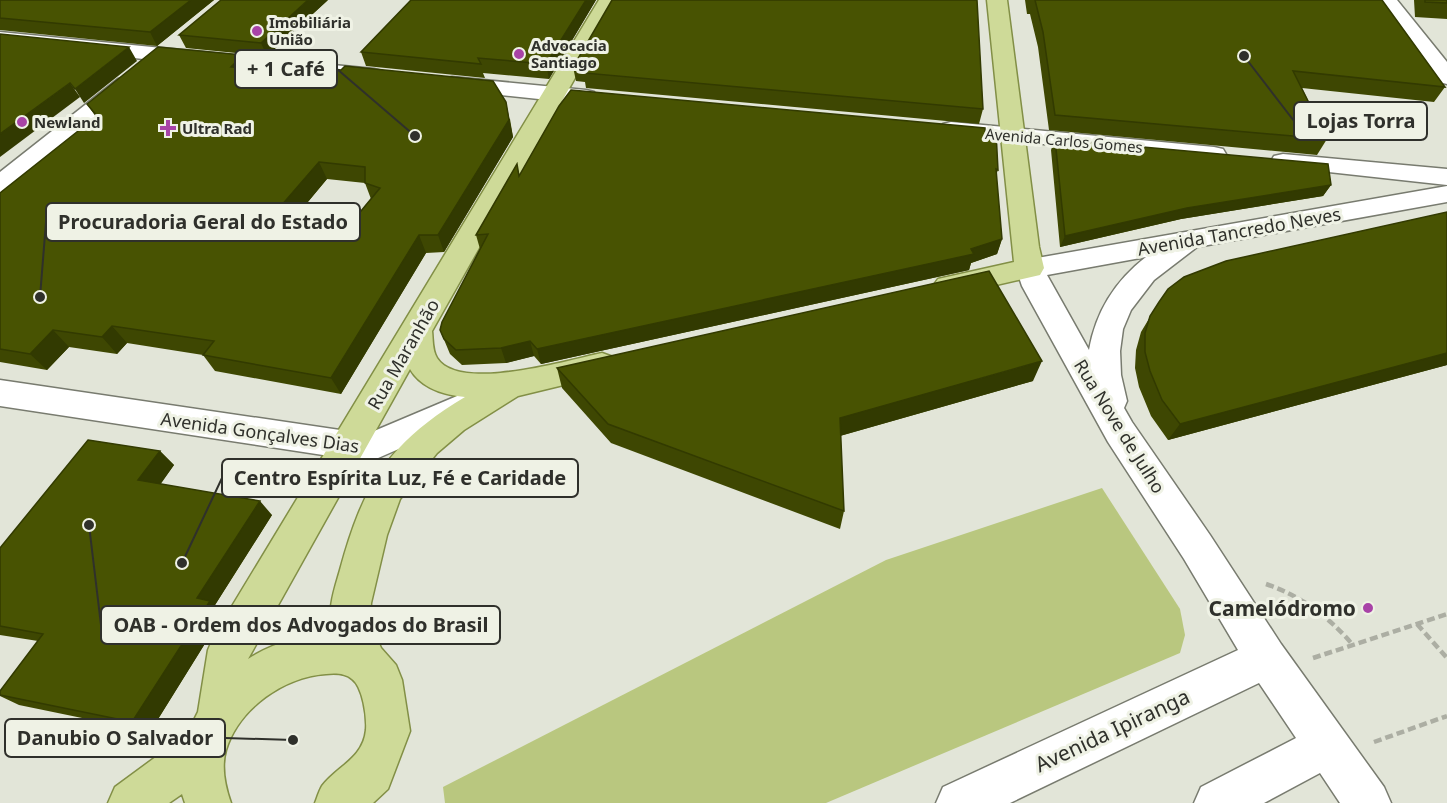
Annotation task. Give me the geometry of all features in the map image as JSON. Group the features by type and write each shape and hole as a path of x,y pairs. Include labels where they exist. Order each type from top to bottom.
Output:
{"main road":[{"name":"Rua Maranhão","path":"208,803 201,783 229,650 609,0"},
{"name":"Rua Nove de Julho","path":"997,0 1025,247 1037,286 1120,432 1197,547 1266,658 1368,803"},
{"path":"1387,0 1447,77"},
{"path":"0,185 190,33"},
{"path":"0,38 399,78"},
{"path":"434,82 614,99"},
{"name":"Avenida Carlos Gomes","path":"932,128 1447,177"},
{"path":"1312,218 1357,192 1350,177 1316,164"},
{"name":"Avenida Tancredo Neves","path":"1030,268 1447,194"},
{"path":"1120,432 1106,386 1104,339 1108,324 1121,301 1147,272 1174,251 1200,238"},
{"path":"924,292 1030,268"},
{"path":"417,331 416,346 420,362 428,371 442,379 462,385 509,386 624,360"},
{"path":"338,803 376,788 388,731 381,680 365,662 350,622 351,603 368,535 386,492 403,467 425,443 452,421 509,386"},
{"name":"Avenida Gonçalves Dias","path":"0,393 369,448 509,386"},
{"path":"131,803 211,733 244,686 276,665 309,655 338,653 365,662"},
{"name":"Avenida Ipiranga","path":"959,803 1266,658"},
{"path":"1217,803 1328,746"}],"path":[{"path":"1263,583 1289,591 1316,607 1334,622 1352,644"},
{"path":"1311,659 1447,614"},
{"path":"1417,624 1447,658"},
{"path":"1372,742 1447,716"}],"green space":[{"path":"1102,488 1180,609 1185,635 1180,653 826,803 445,803 443,787 886,560"}],"building":[{"path":"0,0 191,0 150,32 0,18"},
{"path":"221,0 308,0 261,43 179,35"},
{"path":"411,0 586,0 546,64 478,58 481,64 361,52"},
{"path":"612,0 977,0 983,109 584,73 588,68 573,67"},
{"path":"1035,0 1382,0 1445,87 1293,71 1327,139 1055,115 1043,32"},
{"path":"1425,0 1447,0 1447,3 1425,2"},
{"path":"0,34 129,47 75,89 70,83 0,134"},
{"path":"158,47 243,55 231,67 327,75 333,69 341,70 345,66 493,81 506,102 509,120 438,235 419,235 331,378 203,355 214,341 112,326 102,337 53,330 30,354 0,349 0,193 97,116 87,104","holes":["319,162 365,167 365,183 380,188 337,240 261,229"]},
{"path":"571,90 985,128 985,131 996,132 998,170 996,169 1002,239 971,249 974,254 537,349 530,341 501,348 456,350 444,339 440,330 488,234 476,235 517,164 519,176 559,106"},
{"path":"1055,139 1328,164 1331,185 1187,208 1065,236"},
{"path":"1447,212 1447,353 1180,424 1162,400 1145,352 1145,333 1150,316 1168,289 1184,277 1226,261"},
{"path":"989,271 1042,361 840,418 844,511 608,424 557,368"},
{"path":"88,440 160,451 138,480 260,501 197,598 210,601 132,722 0,695 0,691 43,634 0,626 0,548"}],"place":[{"name":"Imobiliária União","path":"257,31"},
{"name":"Advocacia Santiago","path":"519,54"},
{"name":"Lojas Torra","path":"1244,56"},
{"name":"Newland","path":"22,122"},
{"name":"Ultra Rad","path":"168,128"},
{"name":"+ 1 Café","path":"415,136"},
{"name":"Procuradoria Geral do Estado","path":"40,297"},
{"name":"OAB - Ordem dos Advogados do Brasil","path":"89,525"},
{"name":"Centro Espírita Luz, Fé e Caridade","path":"182,563"},
{"name":"Camelódromo","path":"1368,608"},
{"name":"Danubio O Salvador","path":"293,740"}]}
